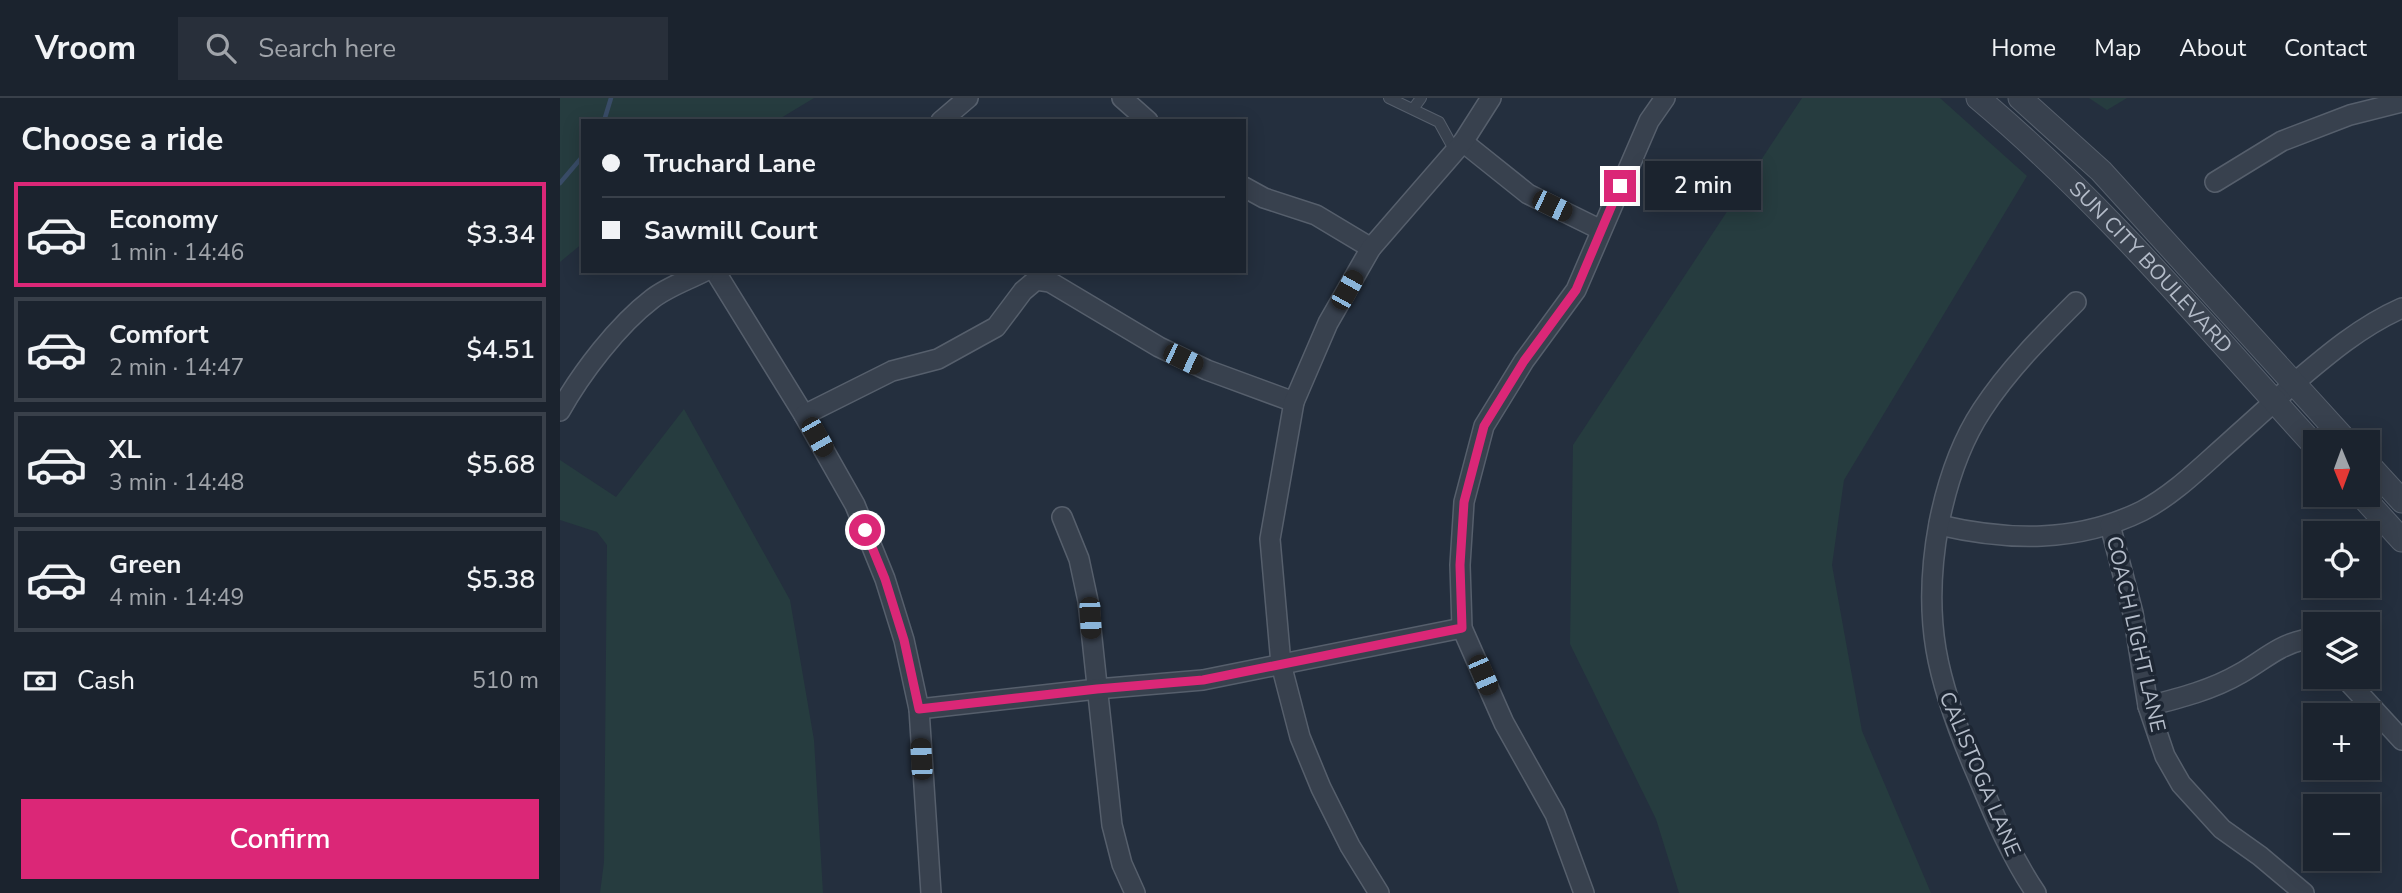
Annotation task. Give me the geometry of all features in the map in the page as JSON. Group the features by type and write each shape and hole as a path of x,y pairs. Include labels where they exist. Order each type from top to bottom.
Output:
{"street":[{"path":"943,119 968,98"},
{"path":"1122,98 1146,119"},
{"path":"1379,893 1350,846 1321,788 1300,737 1281,664 1270,539 1294,402 1328,323 1371,248 1459,147 1491,98"},
{"path":"1584,893 1555,814 1504,723 1462,628 1460,565 1464,502 1484,426 1524,361 1576,290 1649,121 1665,98"},
{"name":"SUN CITY BOULEVARD","path":"1978,98 2080,189 2284,392 2332,430"},
{"name":"SUN CITY BOULEVARD","path":"2020,98 2101,171 2284,392 2306,430"},
{"path":"2215,182 2282,141 2350,115 2402,102"},
{"path":"1459,147 1528,194 1601,230"},
{"path":"1246,188 1264,198 1316,215 1371,248"},
{"path":"560,411 575,384 607,345 653,298 701,273"},
{"path":"716,273 804,415 855,505 885,579 904,640 919,709 930,893"},
{"path":"804,415 892,371 938,359 996,327 1023,291 1036,280 1050,282 1159,347 1207,370 1294,402"},
{"name":"CALISTOGA LANE","path":"2036,893 2010,850 1956,727 1941,680 1933,641 1930,598 1932,559 1945,491 1981,411 2034,344 2076,302"},
{"path":"1939,525 1975,533 2028,538 2067,535 2110,525 2144,509 2191,476 2326,355 2357,333 2402,308"},
{"path":"2380,477 2402,500"},
{"path":"2373,508 2402,540"},
{"path":"1062,517 1079,559 1088,601 1112,825 1122,863 1135,893"},
{"name":"COACH LIGHT LANE","path":"2110,525 2133,613 2148,706 2165,756 2181,784 2222,829 2304,893"},
{"path":"919,709 1203,680 1462,628"},
{"path":"2148,706 2196,694 2240,674 2287,643 2303,640"},
{"path":"2355,689 2402,740"}],"lane":[{"path":"1389,98 1438,122 1459,147"},
{"path":"1413,109 1421,98"}],"green space":[{"path":"560,98 814,98 779,119 581,119 581,245 560,262"},
{"path":"1802,98 1940,98 2027,176 1844,480 1832,565 1862,731 1931,893 1679,893 1656,819 1570,644 1573,445"},
{"path":"2089,98 2127,98 2107,110"},
{"path":"684,409 790,600 814,740 823,893 600,893 604,862 607,545 597,532 560,520 560,460 616,497"}],"waterway":[{"path":"605,119 611,98"},
{"path":"560,183 581,158"}],"route":[{"path":"865,530 885,579 904,640 919,709 1203,680 1462,628 1460,565 1464,502 1484,426 1524,361 1576,290 1620,186"}]}
